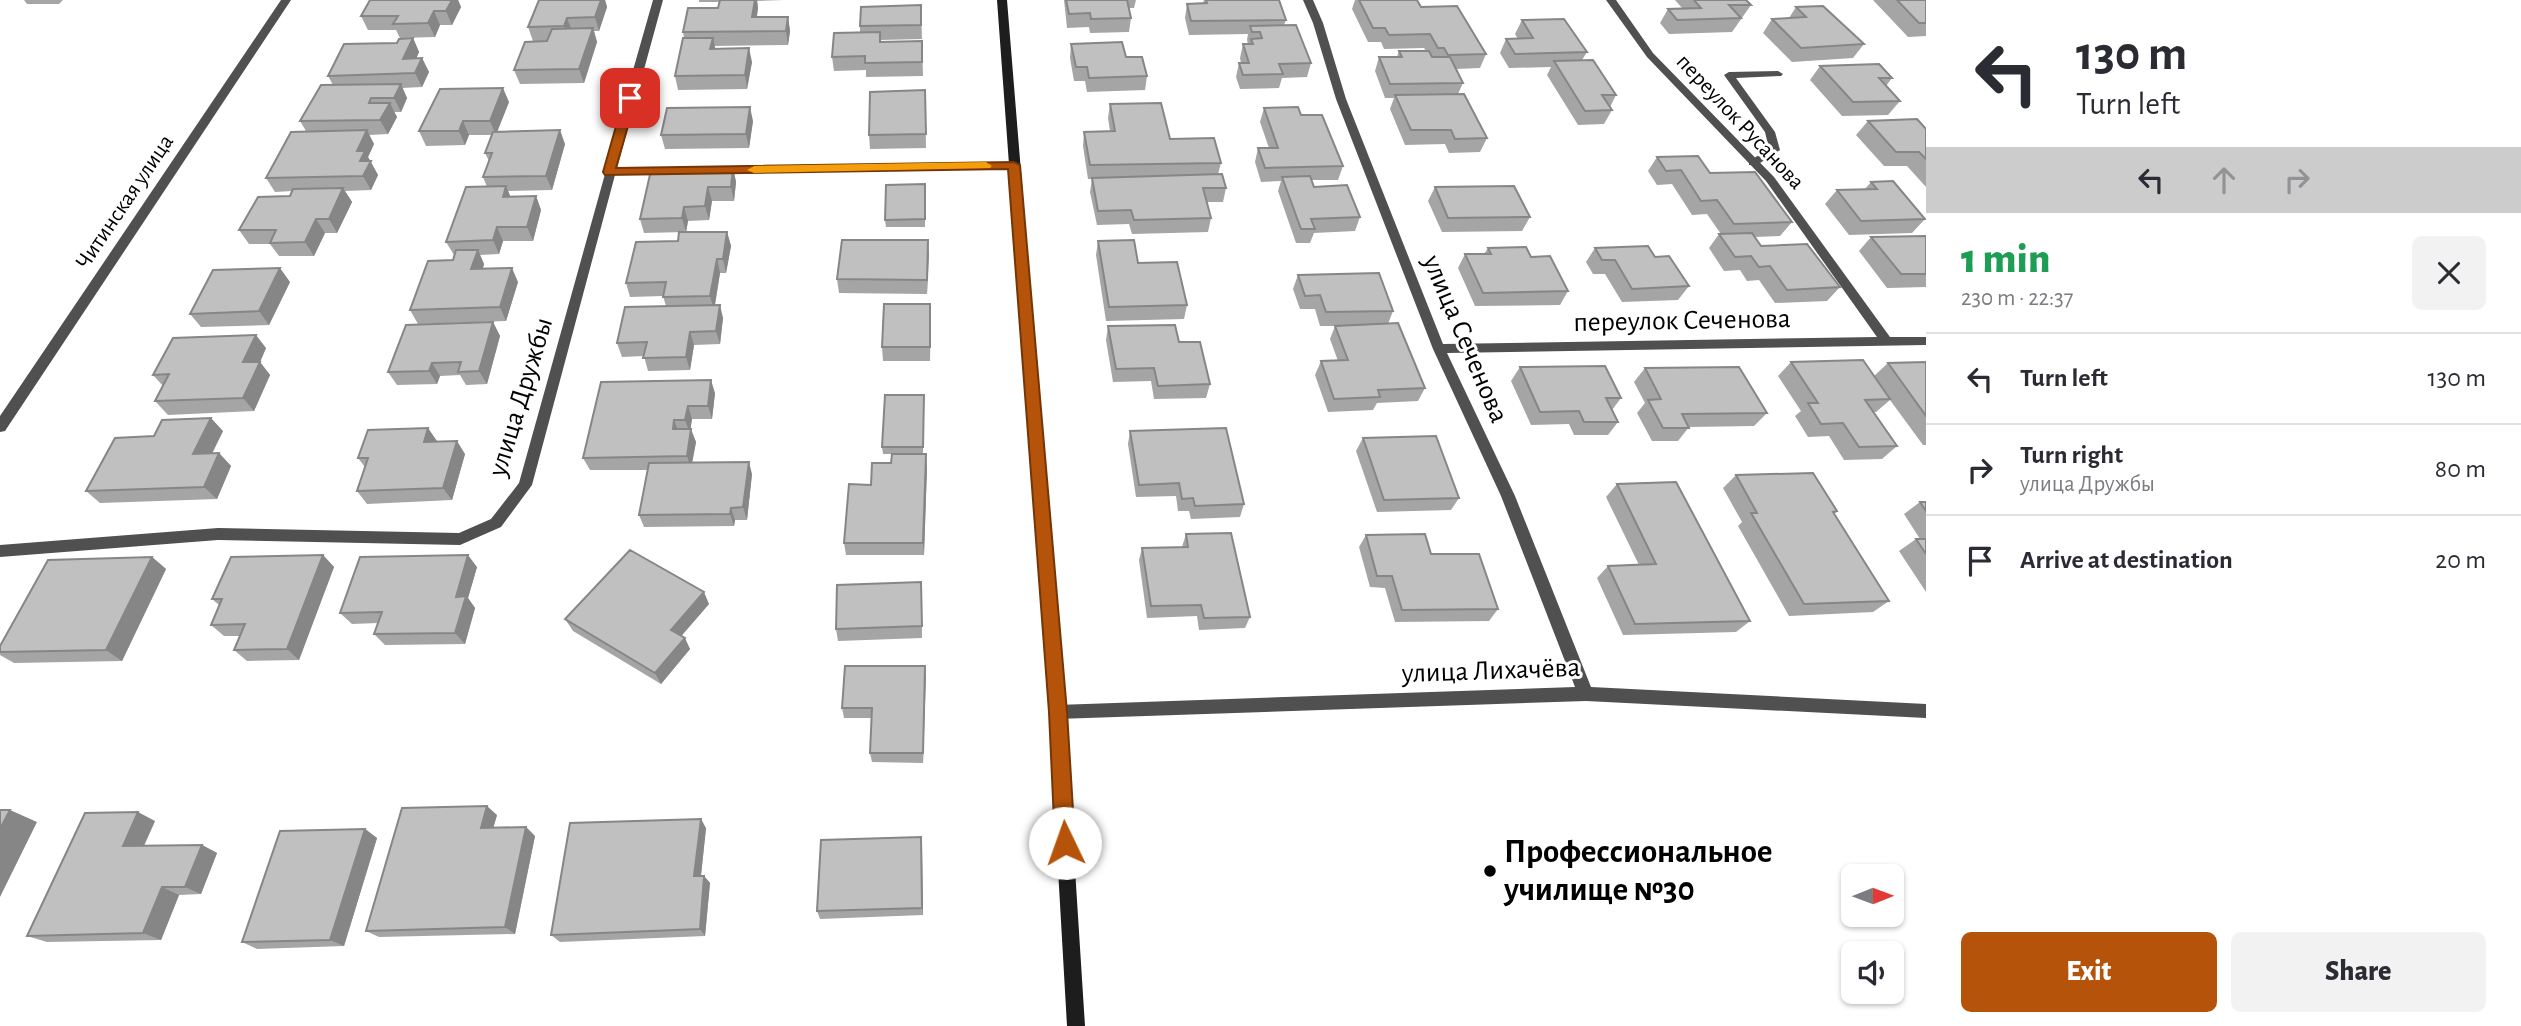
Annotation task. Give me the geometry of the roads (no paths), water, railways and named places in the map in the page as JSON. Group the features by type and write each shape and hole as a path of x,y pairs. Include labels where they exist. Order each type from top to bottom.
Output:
{"street":[{"name":"Читинская улица","path":"0,427 286,0"},
{"name":"улица Дружбы","path":"0,551 218,534 460,539 496,523 525,485 658,0"},
{"path":"1002,0 1058,712 1076,1026"},
{"name":"улица Сеченова","path":"1308,0 1318,23 1340,99 1439,349 1508,496 1586,694"},
{"name":"переулок Русанова","path":"1611,0 1650,55 1770,179 1887,342"},
{"path":"1753,163 1775,150 1773,141 1770,132 1729,75 1778,74"},
{"path":"707,170 1014,165"},
{"path":"609,172 679,171"},
{"name":"переулок Сеченова","path":"1439,349 1926,341"},
{"name":"улица Лихачёва","path":"1058,712 1586,694 1926,711"}],"place":[{"name":"Профессиональное училище №30","path":"1490,871"}]}
